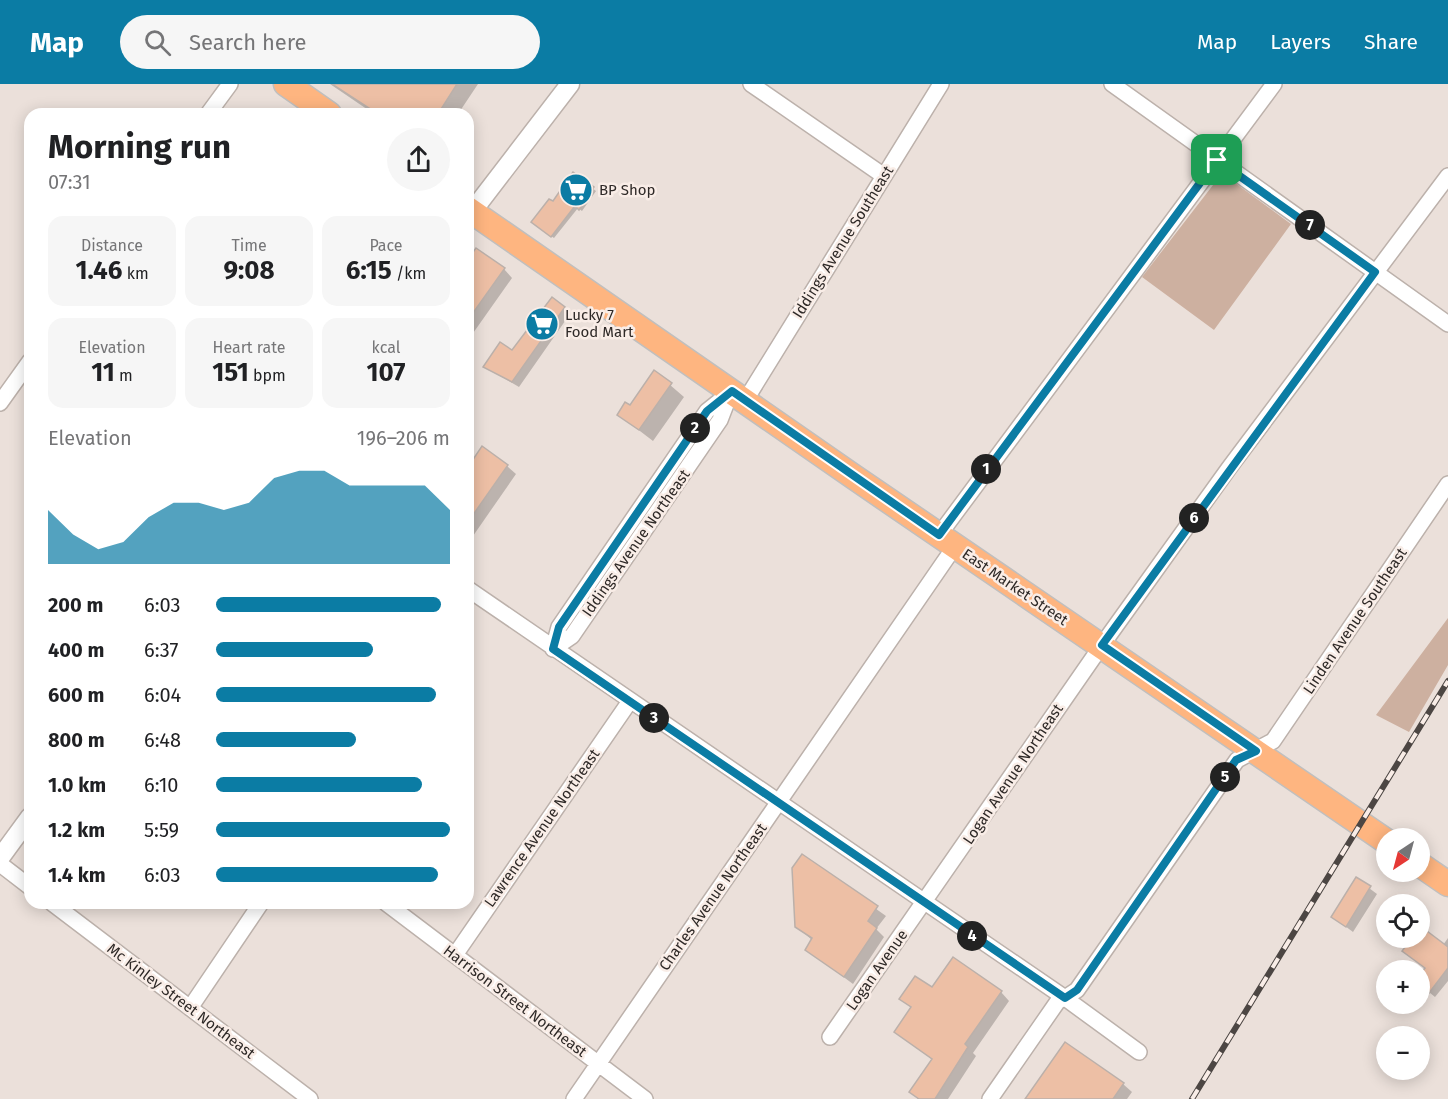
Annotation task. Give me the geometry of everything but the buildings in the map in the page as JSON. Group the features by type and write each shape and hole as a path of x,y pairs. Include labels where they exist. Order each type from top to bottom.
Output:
{"main road":[{"path":"286,84 320,108"},
{"name":"East Market Street","path":"474,216 1376,834"},
{"path":"1430,872 1448,884"}],"street":[{"path":"212,108 230,84"},
{"path":"474,207 570,84"},
{"path":"751,84 884,176"},
{"name":"Iddings Avenue Southeast","path":"738,396 884,176 941,84"},
{"path":"1112,84 1448,324"},
{"name":"Charles Avenue Northeast","path":"574,1099 778,804 947,541 1217,160 1274,84"},
{"name":"Logan Avenue Northeast","path":"924,903 1102,645 1448,176"},
{"path":"0,403 24,369"},
{"name":"Iddings Avenue Northeast","path":"553,649 559,627 707,411 738,396"},
{"name":"Linden Avenue Southeast","path":"990,1099 1058,1001 1077,990 1236,760 1273,741 1282,729 1448,484"},
{"path":"474,598 630,701 1065,998 1139,1052"},
{"name":"Lawrence Avenue Northeast","path":"455,955 630,701"},
{"path":"0,858 24,825"},
{"path":"0,864 24,882"},
{"name":"Logan Avenue","path":"830,1037 924,903"},
{"name":"Mc Kinley Street Northeast","path":"59,909 310,1099"},
{"path":"190,1008 257,909"},
{"name":"Harrison Street Northeast","path":"394,909 645,1099"}],"shaded area":[{"path":"1220,176 1227,177 1291,224 1214,330 1142,277"},
{"path":"1448,618 1448,665 1409,732 1376,715"}],"railway":[{"path":"1192,1099 1448,681"}],"place":[{"name":"BP Shop","path":"576,190"},
{"name":"Lucky 7 Food Mart","path":"542,324"}],"route":[{"path":"1217,160 1375,272 1229,468 1102,645 1256,751 1236,760 1077,990 1065,998 1038,982 553,649 559,627 707,411 732,391 939,535 1217,160"}]}
